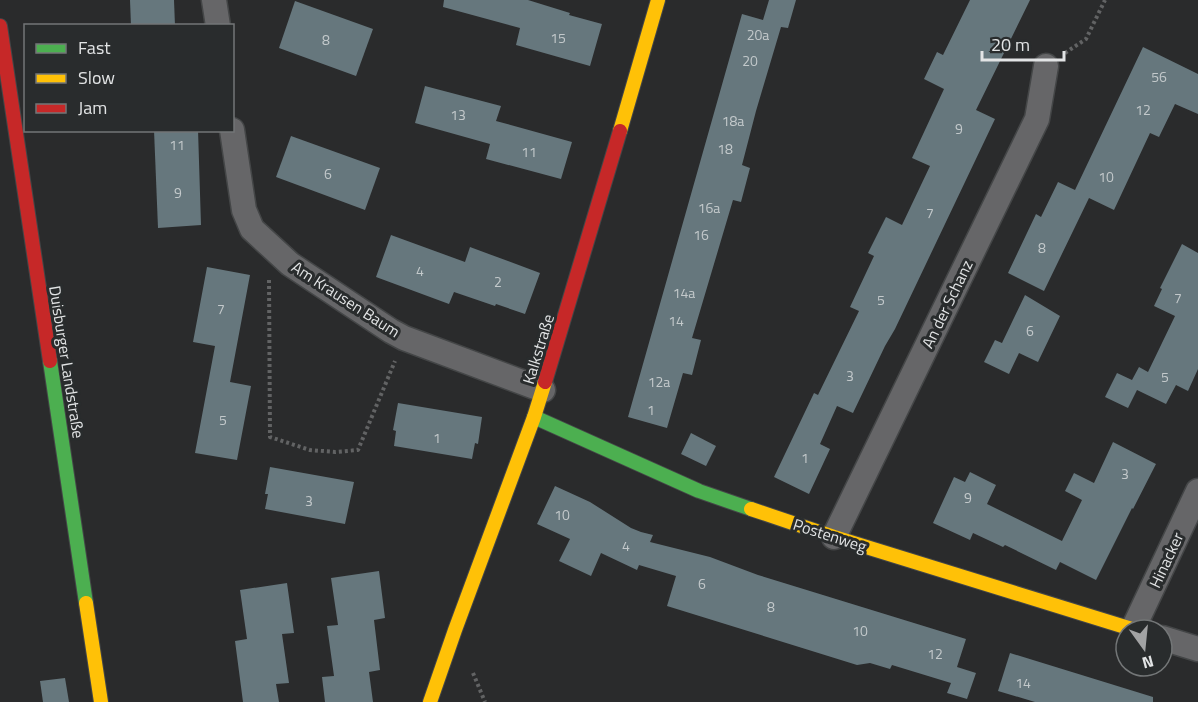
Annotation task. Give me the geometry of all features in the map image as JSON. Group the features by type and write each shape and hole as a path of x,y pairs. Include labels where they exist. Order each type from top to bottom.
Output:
{"street":[{"path":"214,0 218,24"},
{"name":"Kalkstraße","path":"430,702 543,390 657,0"},
{"name":"Duisburger Landstraße","path":"0,26 101,702"},
{"name":"An der Schanz","path":"834,537 1037,119 1047,66"},
{"name":"Am Krausen Baum","path":"232,132 244,210 252,229 290,264 404,338 543,390"},
{"name":"Postenweg","path":"534,417 699,491 834,537 1114,624"},
{"name":"Hinacker","path":"1140,618 1198,491"},
{"path":"1174,642 1198,649"}],"path":[{"path":"1047,66 1086,39 1105,0"},
{"path":"273,247 269,259 270,437 310,450 335,452 358,450 404,338"}],"building":[{"path":"130,0 174,0 175,24 131,24"},
{"path":"444,0 528,0 602,24 590,66 516,45 520,28 443,7"},
{"path":"769,0 796,0 788,28 781,27 756,111 742,165 750,168 741,202 733,200 692,338 701,340 692,375 683,373 667,428 628,417 742,14 763,20"},
{"path":"970,0 1030,0 976,110 995,119 853,413 837,406 820,444 830,449 809,494 774,477 814,393 818,395 859,311 850,307 874,256 868,253 886,217 902,225 930,166 912,158 944,89 924,79 937,52 943,55"},
{"path":"295,1 373,29 356,76 279,48"},
{"path":"1143,47 1198,74 1198,114 1175,104 1159,137 1150,133 1114,210 1089,198 1044,291 1008,273 1036,214 1041,217 1058,182 1075,190"},
{"path":"425,86 501,106 496,121 572,142 561,179 486,159 490,144 415,123"},
{"path":"154,132 198,132 201,225 158,228"},
{"path":"291,136 380,168 365,210 276,177"},
{"path":"391,235 465,262 470,247 540,273 525,314 454,292 449,304 376,277"},
{"path":"1182,244 1198,253 1198,369 1188,391 1176,385 1166,404 1137,390 1128,408 1105,397 1117,373 1132,380 1139,367 1148,372 1175,316 1154,306 1162,289 1160,288"},
{"path":"207,267 250,275 230,382 251,386 237,460 195,453 215,346 193,342"},
{"path":"1025,295 1060,316 1038,362 1019,353 1009,374 984,362 995,340 1002,343"},
{"path":"398,403 482,417 478,444 475,443 472,459 394,446 396,431 393,430"},
{"path":"691,433 716,446 706,466 681,454"},
{"path":"1113,442 1156,464 1096,580 1060,562 1056,570 1005,545 1003,547 973,533 970,540 933,523 954,477 965,482 970,472 996,485 987,504 1062,541 1082,500 1065,491 1074,473 1094,483"},
{"path":"270,467 354,482 345,524 265,509"},
{"path":"555,486 590,502 631,528 653,535 650,542 710,557 758,575 966,639 957,667 976,673 967,699 947,693 951,683 892,665 890,669 870,663 857,665 667,606 676,576 639,565 637,570 601,553 591,576 559,561 570,539 537,524"},
{"path":"379,571 385,618 374,620 380,670 369,672 373,702 325,702 322,677 334,676 327,626 338,625 331,578"},
{"path":"287,583 294,633 282,634 289,683 276,684 279,702 243,702 235,641 247,639 240,590"},
{"path":"1010,653 1153,697 1153,702 1035,702 998,691"},
{"path":"65,678 69,702 43,702 40,681"}],"traffic: fast":[{"path":"50,361 86,603"},
{"path":"534,417 699,491 751,509"}],"traffic: slow":[{"path":"620,131 658,0"},
{"path":"430,702 545,382"},
{"path":"751,509 1114,624"},
{"path":"86,603 101,702"}],"traffic: jam":[{"path":"0,26 50,361"},
{"path":"545,382 620,131"}]}
